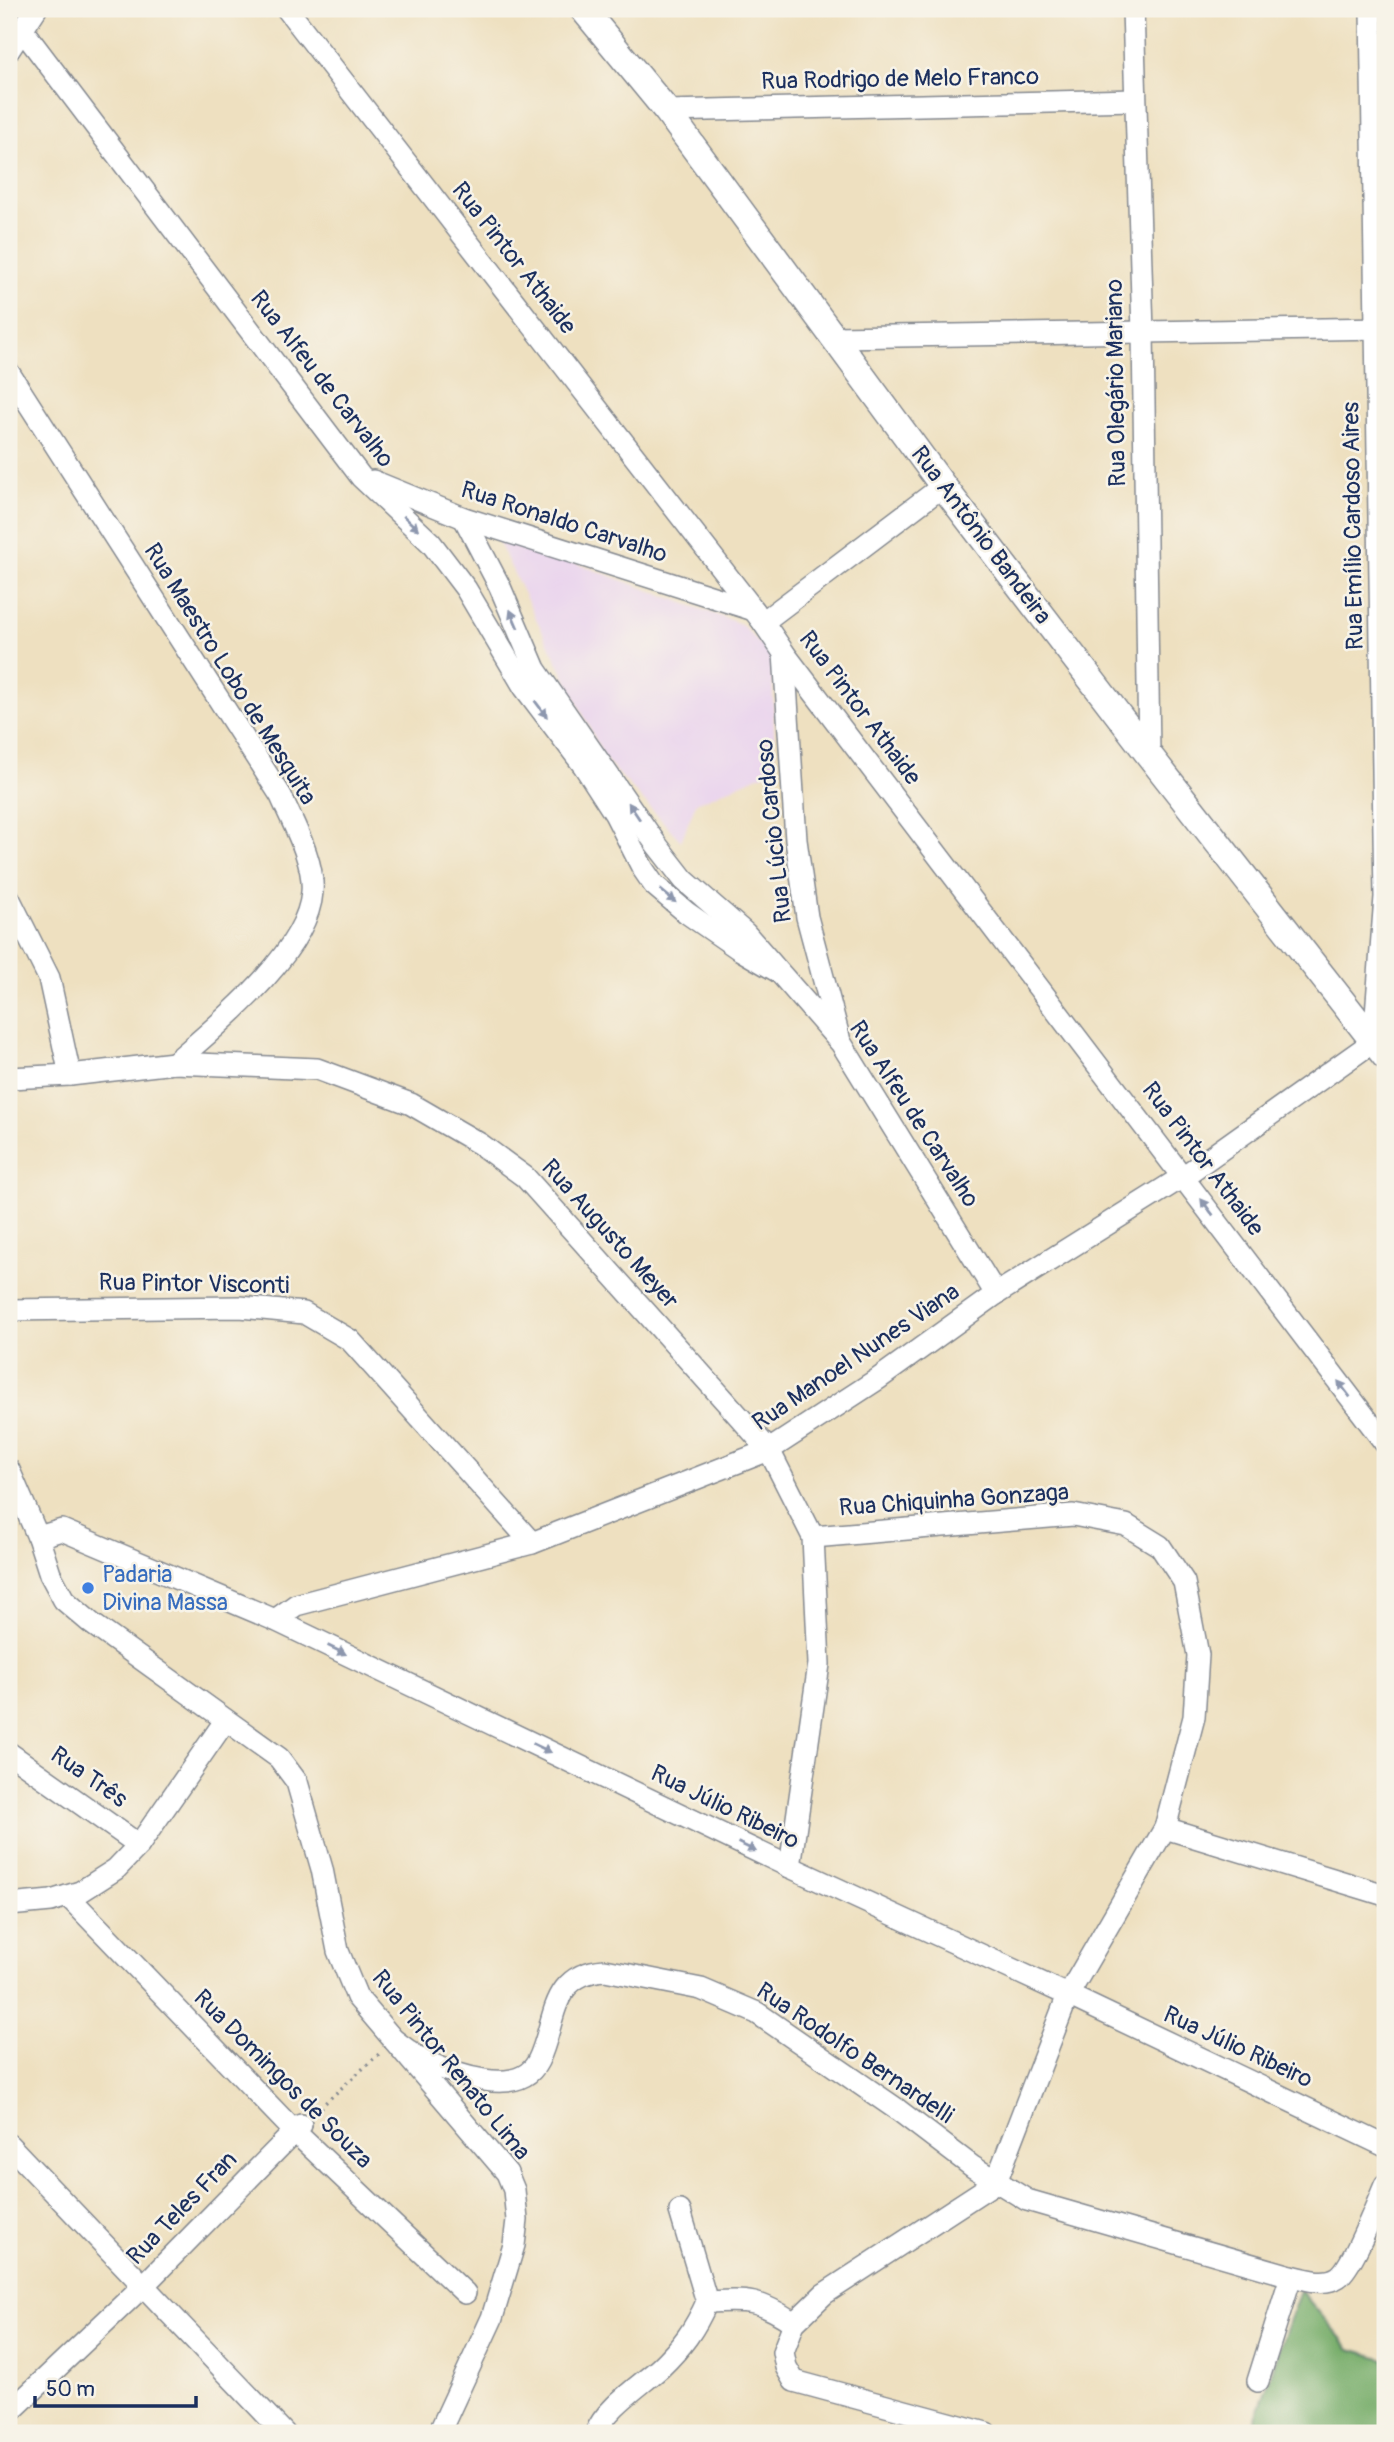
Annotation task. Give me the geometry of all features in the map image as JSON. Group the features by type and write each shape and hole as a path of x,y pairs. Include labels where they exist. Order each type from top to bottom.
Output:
{"street":[{"path":"9,50 36,9"},
{"name":"Rua Pintor Athaide","path":"287,9 759,616 784,653 1385,1443"},
{"name":"Rua Antônio Bandeira","path":"583,9 667,111 943,486 1379,1049"},
{"name":"Rua Olegário Mariano","path":"1133,9 1143,332 1149,755"},
{"name":"Rua Emílio Cardoso Aires","path":"1371,9 1381,328 1385,897 1379,1049"},
{"name":"Rua Alfeu de Carvalho","path":"21,28 361,477 431,542 466,589 524,687 584,766 615,814 654,885 738,949 777,971"},
{"name":"Rua Rodrigo de Melo Franco","path":"667,111 1135,100"},
{"path":"835,337 1381,328"},
{"name":"Rua Maestro Lobo de Mesquita","path":"9,373 281,796 307,857 313,892 301,931 271,971 223,1020 174,1063"},
{"name":"Rua Ronaldo Carvalho","path":"361,477 464,518 759,616"},
{"path":"759,616 943,486"},
{"name":"Rua Alfeu de Carvalho","path":"464,518 500,587 535,669 656,844 684,880 745,933 841,1043 996,1294"},
{"name":"Rua Lúcio Cardoso","path":"784,653 796,840 807,918 841,1043"},
{"path":"9,898 49,978 70,1075"},
{"name":"Rua Manoel Nunes Viana","path":"275,1620 296,1605 532,1543 769,1450 878,1379 996,1294 1379,1049"},
{"name":"Rua Augusto Meyer","path":"9,1078 70,1075 174,1063 317,1069 411,1104 480,1144 525,1177 769,1450 813,1537"},
{"name":"Rua Pintor Visconti","path":"9,1310 240,1307 304,1313 350,1340 532,1543"},
{"name":"Rua Pintor Renato Lima","path":"9,1470 38,1536 50,1574 64,1600 91,1623 279,1758 297,1782 322,1869 338,1951 357,1997 507,2173 514,2190 517,2220 514,2245 478,2306 439,2433"},
{"name":"Rua Chiquinha Gonzaga","path":"813,1537 1073,1514 1126,1525 1160,1546 1184,1581 1198,1655 1194,1717 1165,1828 1068,1995 996,2182"},
{"name":"Rua Júlio Ribeiro","path":"38,1536 62,1531 275,1620 790,1867 1068,1995 1385,2146"},
{"path":"790,1867 819,1664 813,1537"},
{"path":"9,1905 33,1904 68,1896 106,1876 139,1845 225,1721"},
{"name":"Rua Três","path":"9,1753 139,1845"},
{"path":"1165,1828 1385,1895"},
{"name":"Rua Domingos de Souza","path":"68,1896 478,2306"},
{"name":"Rua Rodolfo Bernardelli","path":"394,2040 423,2061 471,2078 505,2083 526,2073 537,2063 554,2008 574,1978 589,1971 604,1970 701,1989 757,2013 898,2110 996,2182 1027,2200 1291,2276 1321,2282 1338,2277 1348,2265 1385,2185"},
{"name":"Rua Teles Fran","path":"9,2413 143,2286 298,2128"},
{"path":"9,2145 284,2433"},
{"path":"986,2433 794,2381 786,2367 783,2352 793,2323 824,2294 996,2182"},
{"path":"596,2433 616,2406 662,2366 687,2338 696,2327 707,2302 680,2211"},
{"path":"1258,2381 1291,2276"},
{"path":"707,2302 746,2300 771,2307 793,2323"}],"path":[{"path":"298,2128 394,2040"}],"shaded area":[{"path":"494,533 741,624 772,657 775,769 696,803 681,841 605,759"}],"green space":[{"path":"1300,2290 1350,2349 1385,2359 1385,2433 1251,2433"}],"place":[{"name":"Padaria Divina Massa","path":"88,1588"}]}
